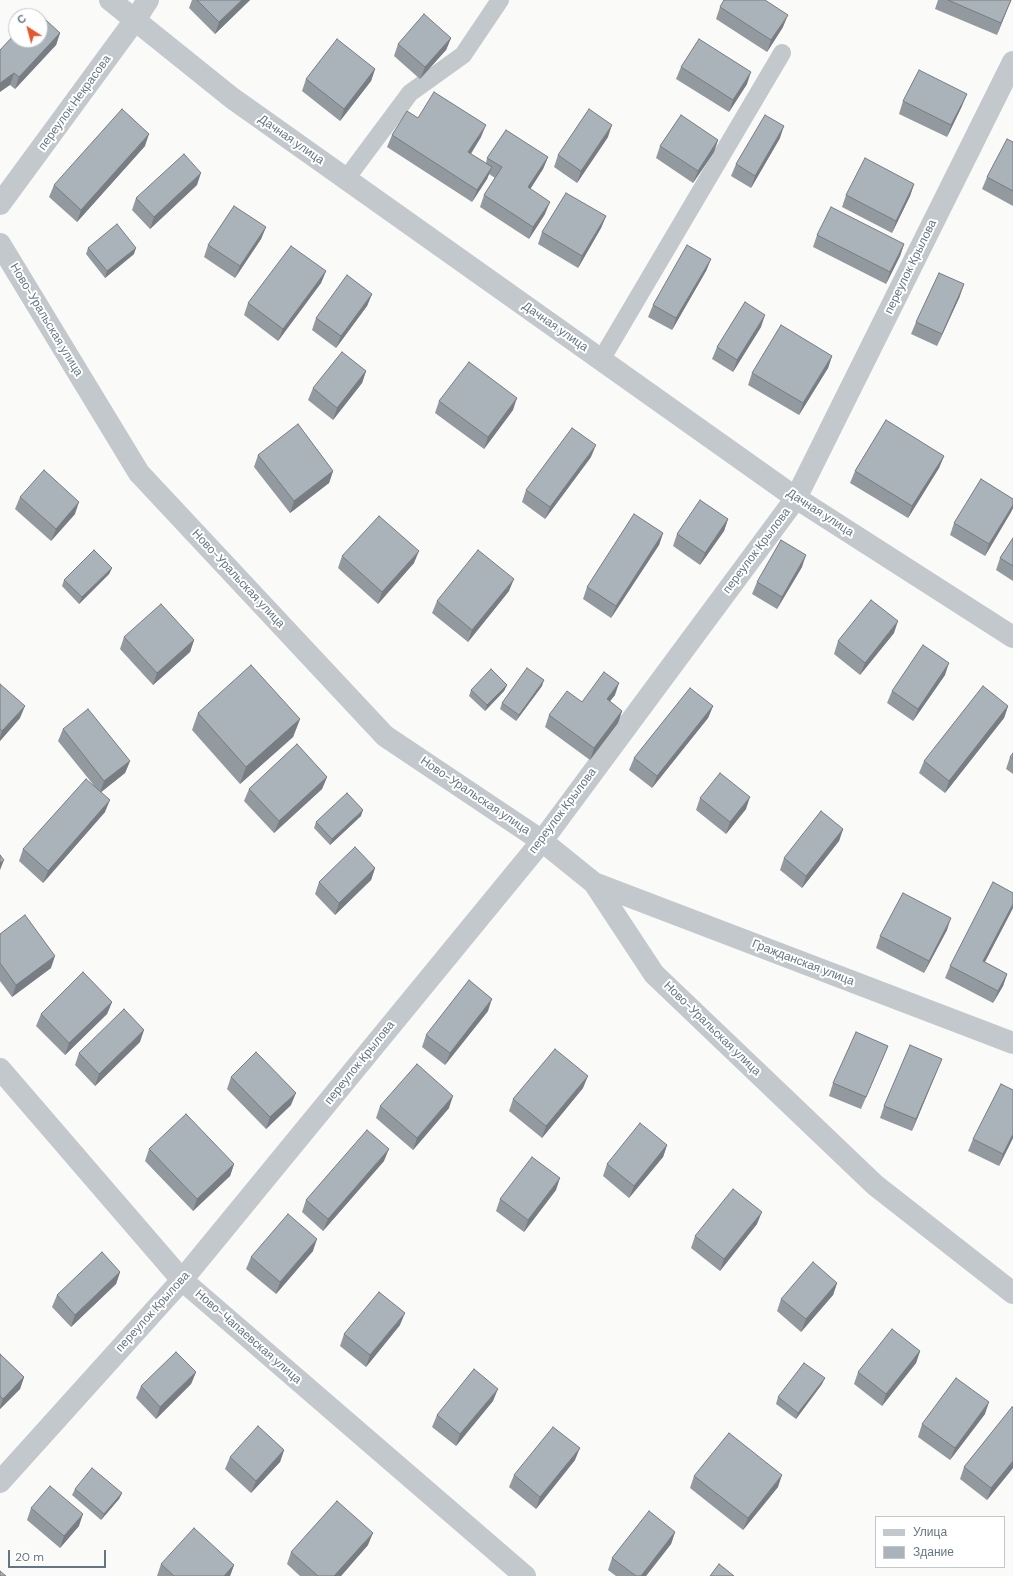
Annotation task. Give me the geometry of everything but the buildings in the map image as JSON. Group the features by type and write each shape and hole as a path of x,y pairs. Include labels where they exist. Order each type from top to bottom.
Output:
{"street":[{"name":"Дачная улица","path":"110,0 232,98 796,498 1013,637"},
{"name":"переулок Некрасова","path":"0,204 135,20 148,0"},
{"name":"переулок Крылова","path":"0,1482 182,1280 542,841 796,498 1013,62"},
{"name":"Ново-Уральская улица","path":"0,244 139,473 384,736 542,841 594,883 654,974 876,1185 1013,1293"},
{"name":"Гражданская улица","path":"594,883 1013,1043"},
{"name":"Ново-Чапаевская улица","path":"0,1070 182,1280 526,1576"}],"lane":[{"path":"346,179 410,93 463,55 500,0"},
{"path":"601,360 782,53"}]}
